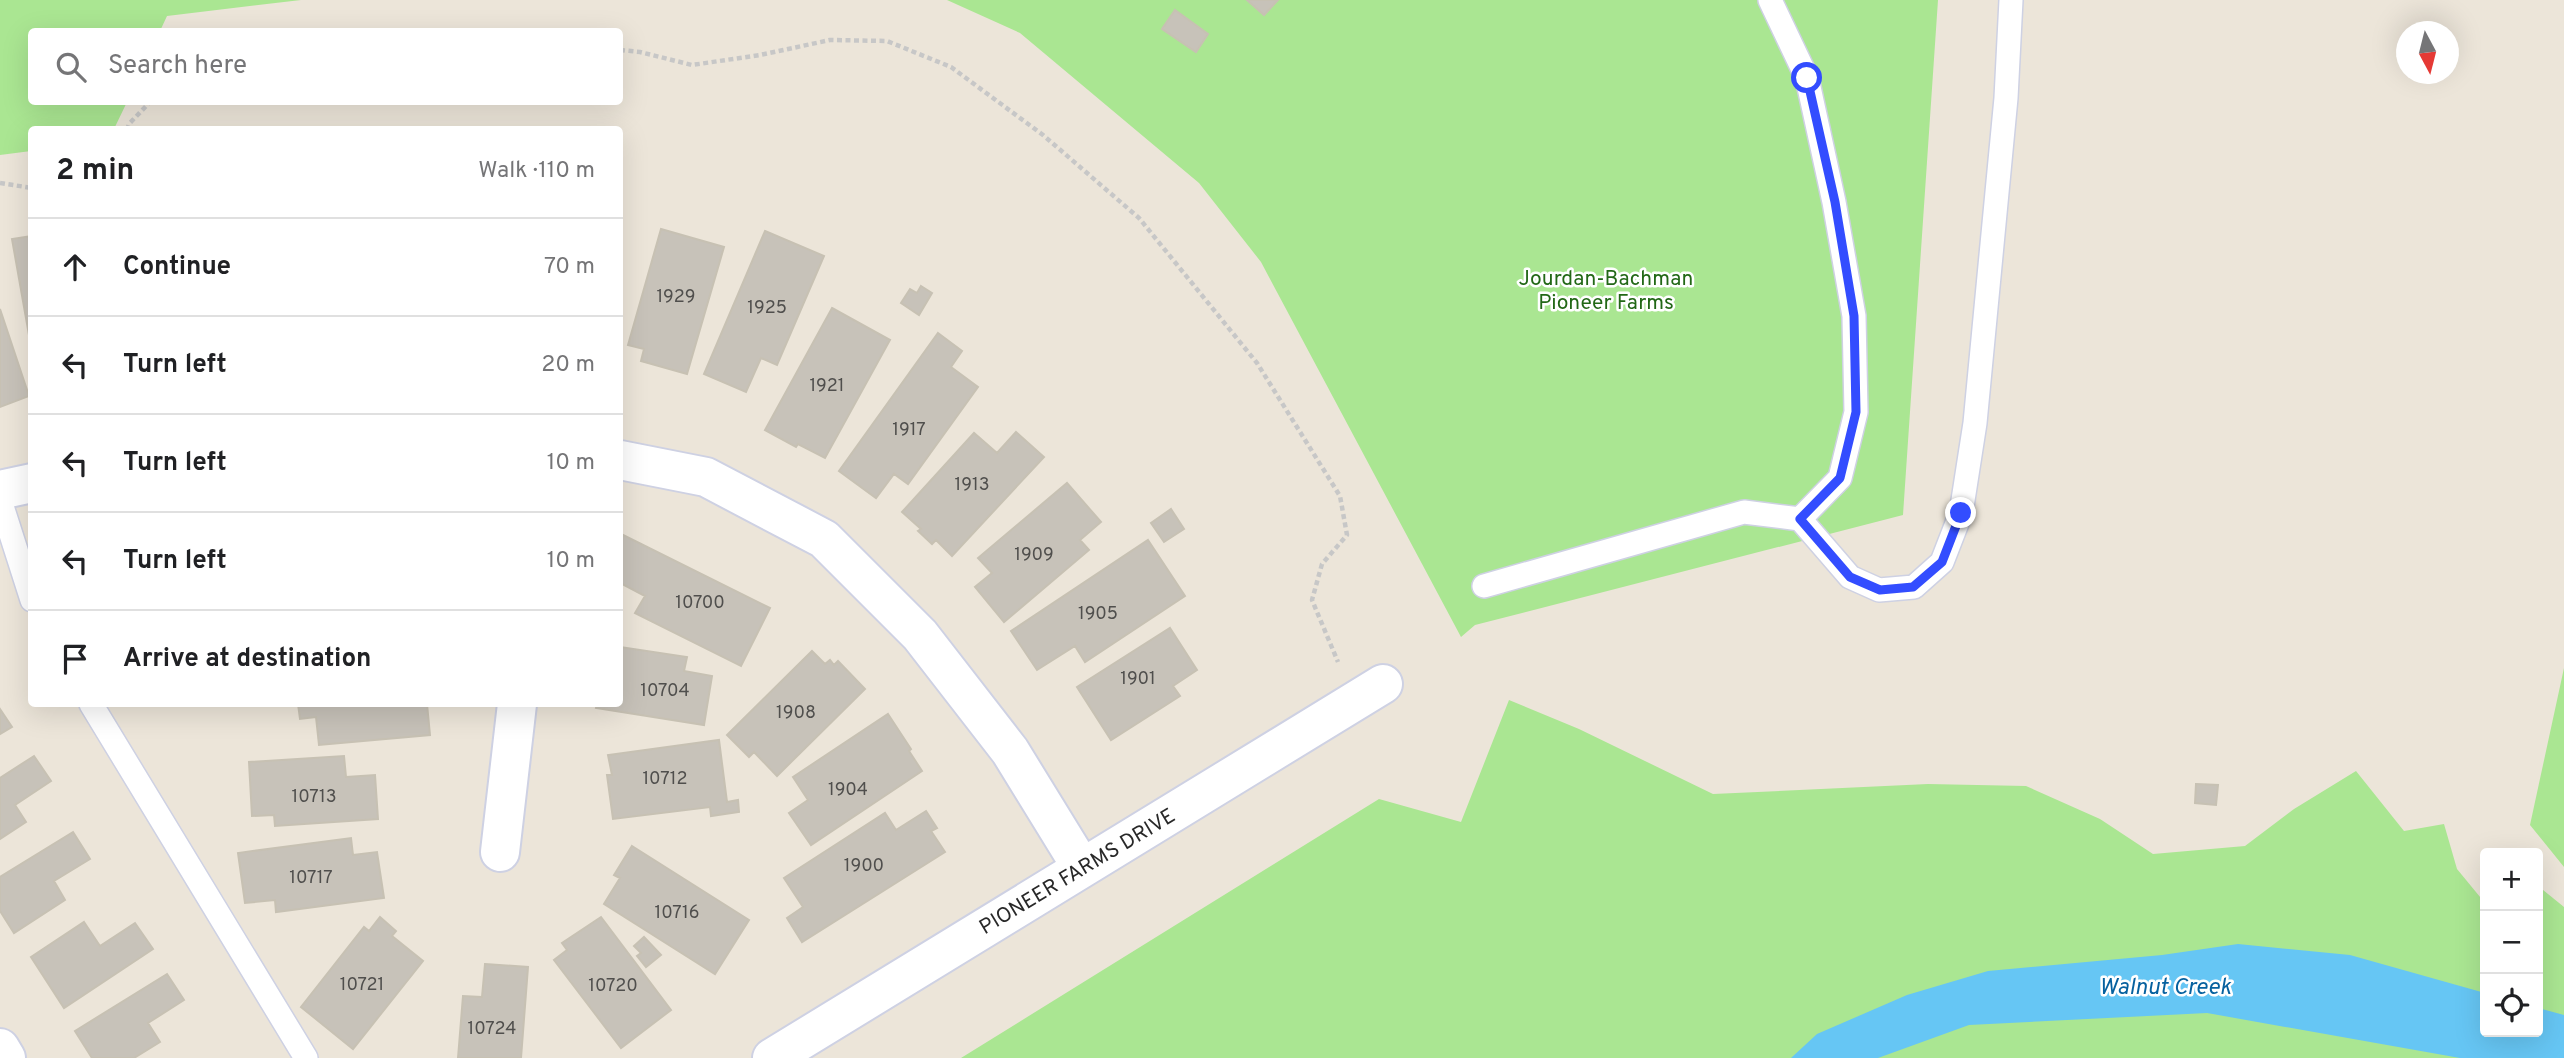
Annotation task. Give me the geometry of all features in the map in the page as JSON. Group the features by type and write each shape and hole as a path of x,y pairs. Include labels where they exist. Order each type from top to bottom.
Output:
{"street":[{"path":"623,461 706,477 824,539 920,635 1010,751 1082,868"},
{"path":"0,490 28,483"},
{"name":"PIONEER FARMS DRIVE","path":"772,1058 1382,684"},
{"path":"500,852 517,707"},
{"path":"0,1048 6,1058"}],"lane":[{"path":"1770,0 1807,78 1835,202 1854,316 1856,412 1840,478 1800,519"},
{"path":"1484,586 1744,512 1800,519 1850,577 1880,590 1913,587 1942,562 1961,513 1975,423 2004,125 2011,0"},
{"path":"0,500 28,588"},
{"path":"93,707 306,1058"}],"path":[{"path":"623,50 640,51 692,65 760,55 830,40 887,41 951,67 1043,135 1139,218 1200,290 1257,363 1340,496 1347,535 1322,564 1312,600 1340,666"},
{"path":"128,126 147,105"},
{"path":"0,183 28,187"}],"green space":[{"path":"0,0 301,0 167,16 161,28 28,28 28,105 126,105 115,126 28,126 28,151 0,155"},
{"name":"Jourdan-Bachman Pioneer Farms","path":"947,0 1938,0 1903,515 1475,625 1461,637 1261,262 1199,183 1020,33"},
{"path":"2564,668 2564,867 2530,825"},
{"path":"1509,700 1579,729 1713,794 1928,784 2026,786 2100,819 2153,854 2245,846 2294,809 2356,771 2404,831 2444,824 2457,869 2480,897 2480,1037 2543,1037 2543,890 2564,907 2564,1058 961,1058 1379,799 1461,822"}],"water":[{"name":"Walnut Creek","path":"2238,944 2350,955 2480,992 2480,1037 2543,1037 2543,1009 2564,1015 2564,1058 2460,1058 2207,1013 1969,1025 1878,1058 1791,1058 1817,1034 1907,995 1988,971 2162,955"}],"building":[{"path":"1247,0 1278,0 1264,15"},
{"path":"1175,10 1208,34 1196,52 1162,29"},
{"path":"661,229 724,247 687,374 641,361 644,349 628,345"},
{"path":"765,231 824,256 777,365 761,358 746,392 704,374"},
{"path":"28,237 28,329 12,239"},
{"path":"921,286 932,293 919,315 901,303 910,289 917,293"},
{"path":"832,308 890,340 825,458 798,444 796,447 765,430"},
{"path":"0,309 28,396 0,407"},
{"path":"938,333 962,351 951,367 978,387 908,484 894,474 876,498 839,471"},
{"path":"1016,432 1044,457 952,556 936,540 932,544 918,531 921,529 902,512 974,433 997,453"},
{"path":"1067,483 1101,522 1080,540 1089,550 1004,622 975,587 992,573 978,558"},
{"path":"1171,509 1184,529 1164,542 1151,523"},
{"path":"623,535 770,608 741,666 635,613 645,596 623,585"},
{"path":"1148,540 1185,596 1085,662 1075,646 1037,670 1011,631"},
{"path":"1170,628 1197,670 1173,686 1180,696 1111,740 1077,687"},
{"path":"623,647 687,657 684,671 712,676 704,725 596,708 623,707"},
{"path":"812,651 825,664 830,660 834,665 838,661 865,689 777,776 754,752 749,757 727,735"},
{"path":"298,707 427,707 430,735 319,745 316,717 300,719"},
{"path":"0,709 12,727 0,734"},
{"path":"888,714 922,771 811,845 789,813 808,800 793,777"},
{"path":"719,740 727,802 738,800 739,812 711,816 710,807 613,819 607,775 612,775 608,755"},
{"path":"34,756 51,781 15,805 26,822 0,839 0,778"},
{"path":"344,756 346,777 375,775 378,819 275,826 274,815 252,816 249,762"},
{"path":"2196,784 2218,785 2216,805 2195,803"},
{"path":"926,811 937,828 931,831 945,852 802,942 787,918 803,907 784,878 885,813 896,830"},
{"path":"73,832 90,859 54,881 65,900 14,933 0,911 0,877"},
{"path":"351,838 353,855 377,852 384,898 276,912 275,900 245,903 238,853"},
{"path":"632,846 749,920 715,974 604,904 620,878 614,875"},
{"path":"380,917 396,931 392,936 423,961 353,1049 301,1007 364,927 369,931"},
{"path":"601,917 671,1010 621,1048 554,960 567,950 562,943"},
{"path":"84,922 100,946 135,923 153,949 64,1008 31,957"},
{"path":"644,937 661,955 646,967 637,956 641,953 634,946"},
{"path":"485,964 528,967 521,1058 458,1058 463,996 482,997"},
{"path":"167,974 184,1000 148,1023 160,1042 134,1058 92,1058 75,1031"}],"route":[{"path":"1807,78 1835,202 1854,316 1856,412 1840,478 1800,519 1850,577 1880,590 1913,587 1942,562 1961,513"}]}
